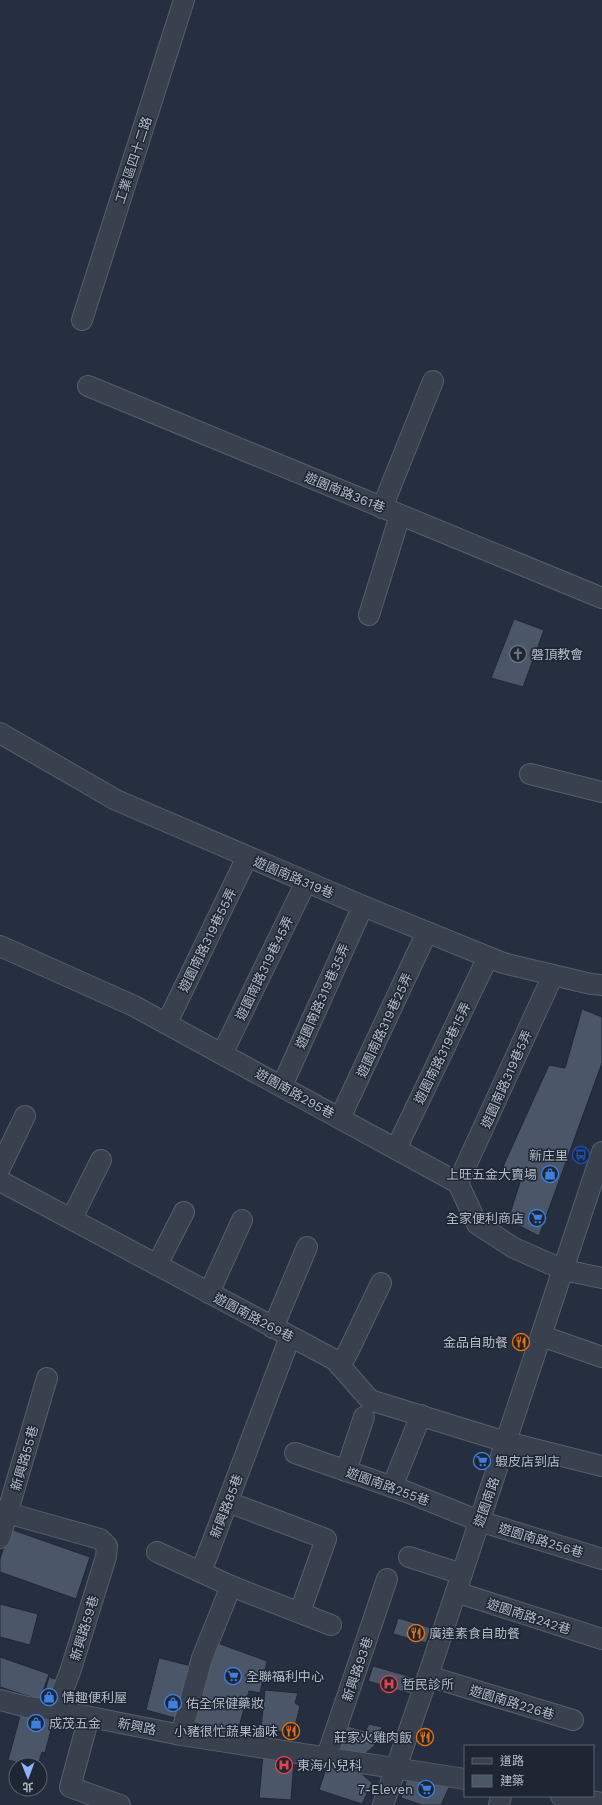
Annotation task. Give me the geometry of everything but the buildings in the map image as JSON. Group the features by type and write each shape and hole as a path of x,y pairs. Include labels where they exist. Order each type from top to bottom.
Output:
{"street":[{"name":"工業區四十二路","path":"82,320 184,0"},
{"path":"382,508 433,381"},
{"name":"遊園南路361巷","path":"88,386 602,598"},
{"path":"369,615 400,515"},
{"name":"遊園南路319巷","path":"0,733 116,800 363,906 503,963 591,984 602,985"},
{"path":"530,774 602,792"},
{"name":"遊園南路319巷55弄","path":"167,1023 247,857"},
{"name":"遊園南路319巷45弄","path":"222,1054 306,882"},
{"name":"遊園南路319巷35弄","path":"282,1086 363,906"},
{"name":"遊園南路319巷25弄","path":"340,1118 427,932"},
{"name":"遊園南路295巷","path":"0,946 134,1006 167,1023 458,1183"},
{"name":"遊園南路319巷15弄","path":"396,1149 488,957"},
{"name":"遊園南路319巷5弄","path":"458,1183 553,975"},
{"path":"0,1168 25,1116"},
{"name":"遊園南路","path":"383,1805 428,1676 602,1152"},
{"path":"72,1218 101,1160"},
{"name":"遊園南路269巷","path":"0,1181 72,1218 273,1328 335,1360 370,1400 506,1442 602,1466"},
{"path":"458,1183 477,1224 514,1248 564,1270 602,1278"},
{"path":"157,1265 184,1212"},
{"path":"209,1293 242,1220"},
{"path":"273,1328 307,1247"},
{"path":"340,1366 381,1283"},
{"path":"542,1336 602,1357"},
{"name":"新興路85巷","path":"201,1572 290,1337"},
{"name":"新興路55巷","path":"0,1538 4,1512 47,1378"},
{"path":"392,1487 421,1416"},
{"path":"346,1471 364,1417"},
{"name":"遊園南路255巷","path":"295,1453 392,1487 479,1521"},
{"path":"228,1502 326,1539 300,1612"},
{"name":"新興路59巷","path":"4,1512 100,1539 107,1546 106,1557 73,1665 55,1710"},
{"name":"遊園南路256巷","path":"479,1521 602,1559"},
{"path":"157,1552 231,1586 331,1625"},
{"path":"409,1557 462,1574"},
{"name":"新興路93巷","path":"326,1759 387,1579"},
{"path":"181,1735 202,1658 231,1586"},
{"name":"遊園南路242巷","path":"456,1592 602,1639"},
{"name":"遊園南路226巷","path":"428,1676 573,1720"},
{"name":"新興路","path":"0,1700 27,1707 55,1710 181,1735 464,1780"},
{"path":"89,1717 70,1787 120,1805"},
{"path":"567,1797 602,1803"}],"place":[{"name":"磐頂教會","path":"518,654"},
{"name":"新庄里","path":"581,1155"},
{"name":"上旺五金大賣場","path":"550,1174"},
{"name":"全家便利商店","path":"537,1218"},
{"name":"金品自助餐","path":"521,1342"},
{"name":"蝦皮店到店","path":"482,1461"},
{"name":"廣達素食自助餐","path":"416,1633"},
{"name":"全聯福利中心","path":"233,1676"},
{"name":"哲民診所","path":"389,1684"},
{"name":"情趣便利屋","path":"49,1697"},
{"name":"佑全保健藥妝","path":"173,1703"},
{"name":"成茂五金","path":"36,1723"},
{"name":"小豬很忙蔬果滷味","path":"291,1731"},
{"name":"莊家火雞肉飯","path":"425,1737"},
{"name":"東海小兒科","path":"284,1765"},
{"name":"7-Eleven","path":"426,1789"}]}
